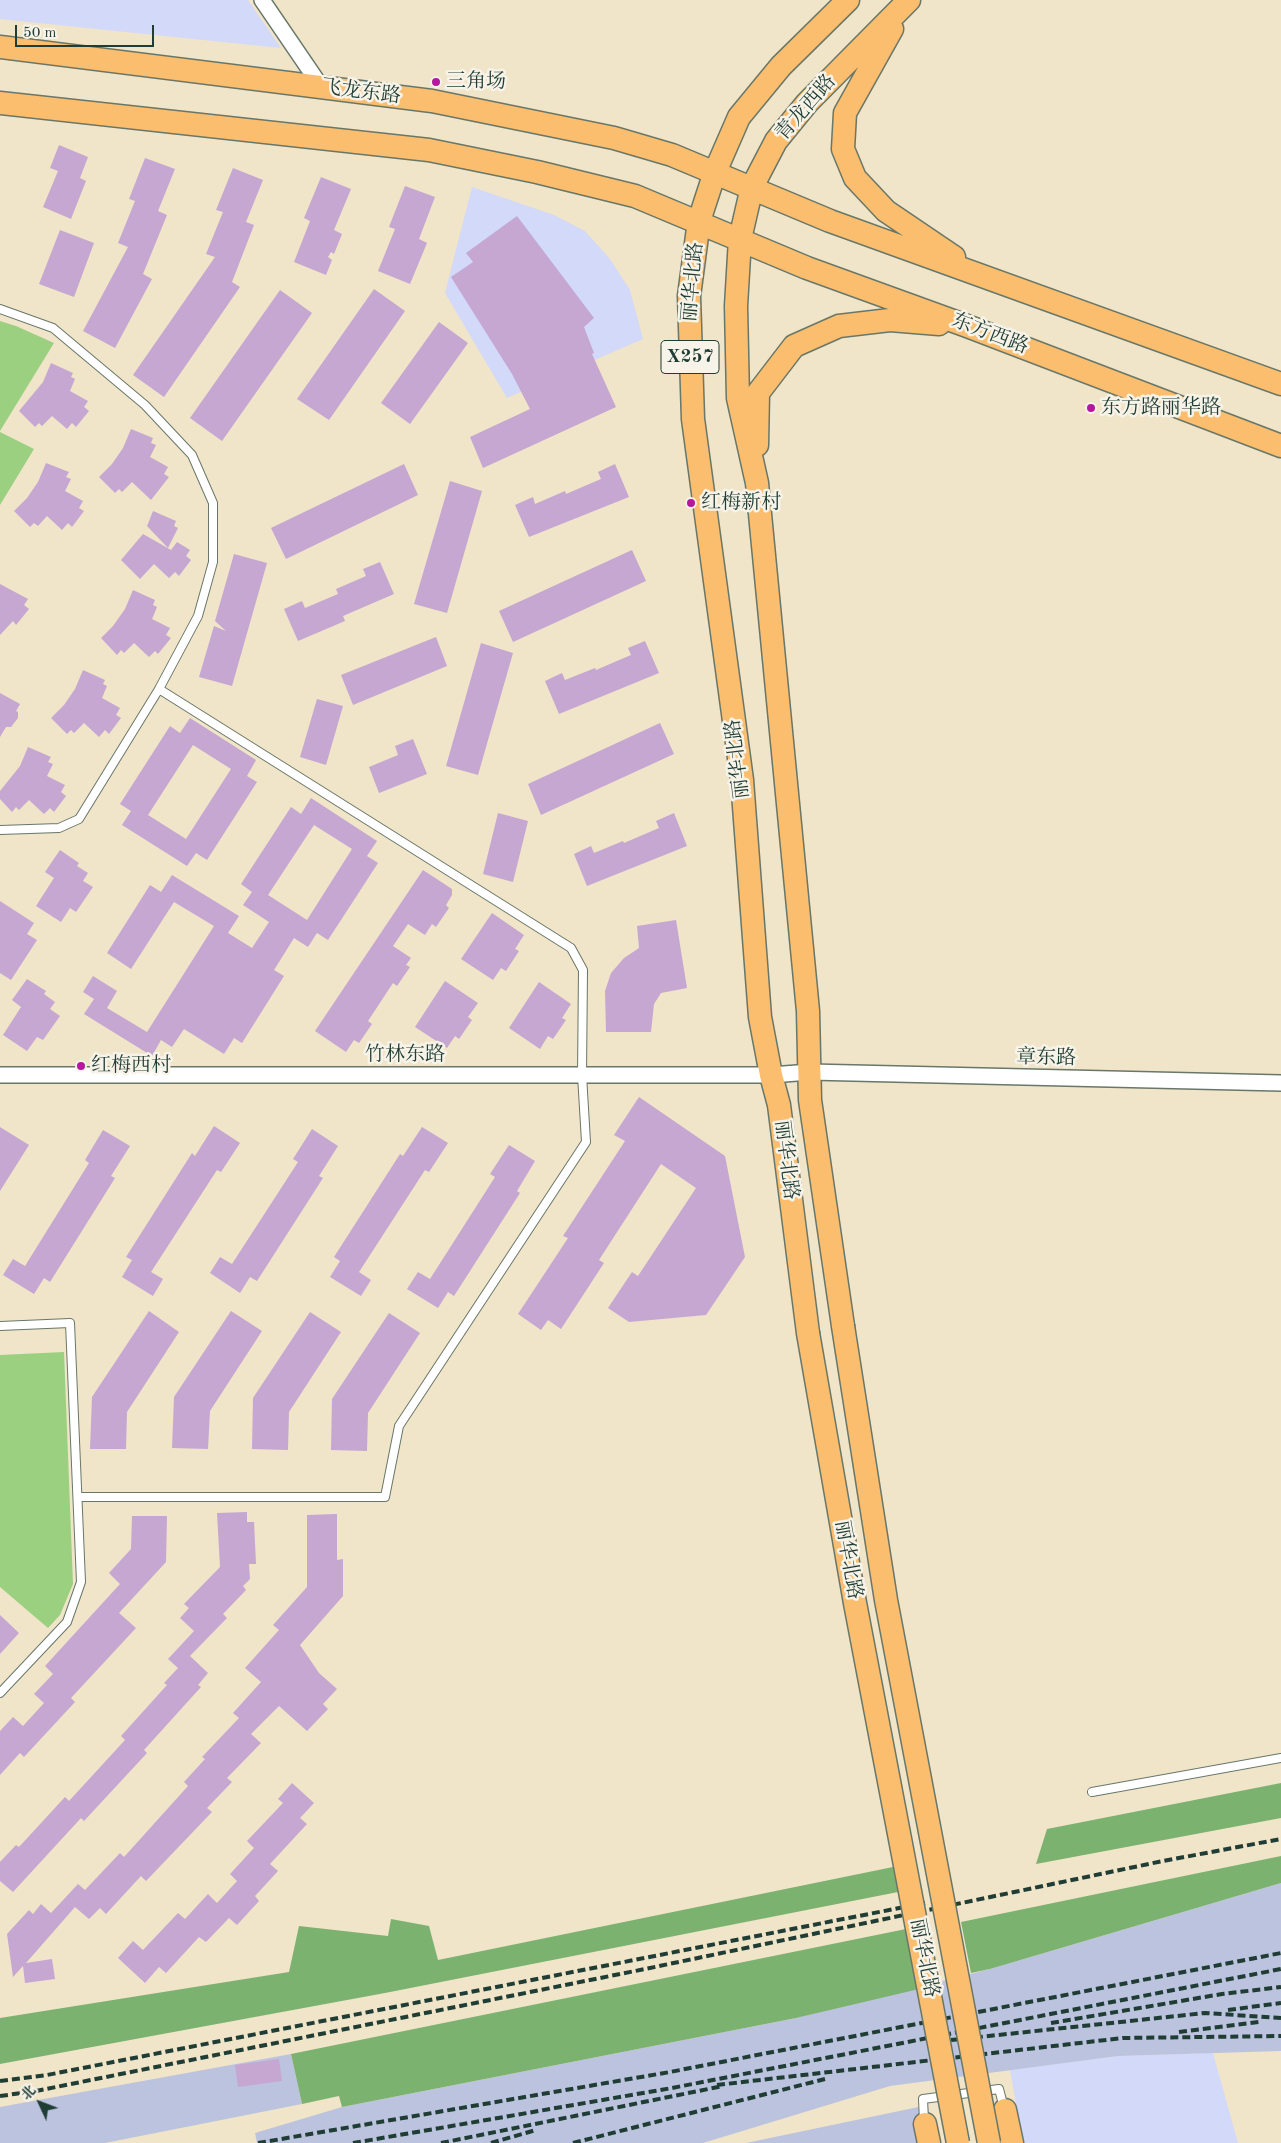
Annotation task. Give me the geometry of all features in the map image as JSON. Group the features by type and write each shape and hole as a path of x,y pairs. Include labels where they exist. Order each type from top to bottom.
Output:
{"main road":[{"path":"848,0 781,66 739,117 715,172 830,222 1281,384"},
{"path":"908,1 845,113 843,149 855,178 886,211 979,275"},
{"name":"青龙西路","path":"740,239 752,187 776,141 807,103 908,1"},
{"name":"飞龙东路","path":"0,47 432,101 614,138 672,155 715,172"},
{"path":"0,103 429,150 537,172 635,196 699,221"},
{"name":"丽华北路","path":"715,172 699,221 689,296 689,346 693,419 742,780 760,1017 779,1106 808,1333 855,1603 958,2143"},
{"name":"东方西路","path":"699,221 807,268 967,326 1281,446"},
{"name":"丽华北路","path":"740,239 736,306 738,398 757,483 808,1011 810,1100 886,1600 989,2143"},
{"path":"757,483 758,392 794,346 839,326 890,320 967,326"},
{"path":"1005,2110 1012,2143"}],"street":[{"path":"262,0 322,88"},
{"name":"竹林东路","path":"0,1075 771,1075 810,1072"},
{"name":"章东路","path":"810,1072 1281,1083"}],"lane":[{"path":"0,309 53,328 145,405 192,455 213,503 213,562 198,616 159,689 79,819 59,828 0,830"},
{"path":"78,1497 385,1497 399,1426 586,1142 582,1075 583,970 571,948 159,689"},
{"path":"0,1326 70,1323 82,1582 67,1622 0,1693"},
{"path":"1092,1792 1281,1758"},
{"path":"927,2134 923,2099 999,2089 1005,2110"}],"shaded area":[{"path":"0,0 248,0 281,48 0,19"},
{"path":"472,187 554,215 585,231 610,259 630,290 643,339 507,398 445,293"},
{"path":"1281,1883 1281,2051 1118,2056 890,2086 703,2143 257,2143 255,2133 342,2107 796,2018 990,1969"},
{"path":"1213,2053 1238,2143 1023,2143 1010,2070 1118,2056"},
{"path":"291,2054 302,2104 105,2143 0,2143 0,2107"},
{"path":"928,2105 934,2143 746,2143"}],"green space":[{"path":"0,321 54,343 0,431"},
{"path":"0,432 34,449 0,505"},
{"path":"64,1352 73,1584 60,1615 48,1628 0,1587 0,1355"},
{"path":"1281,1783 1281,1818 1036,1864 1047,1829"},
{"path":"1281,1856 1281,1883 971,1973 961,1922"},
{"path":"893,1867 898,1892 385,1993 0,2064 0,2018 289,1972 299,1926 388,1936 391,1919 429,1926 438,1960"},
{"path":"906,1929 919,1989 796,2018 342,2107 339,2096 302,2104 291,2054"}],"building":[{"path":"59,145 88,157 80,178 86,181 71,219 43,207 58,171 50,168"},
{"path":"145,158 175,169 158,211 167,215 143,274 152,279 115,348 83,331 128,247 118,243 135,201 129,199"},
{"path":"233,168 263,180 246,222 254,225 232,282 240,287 164,397 133,375 215,257 206,254 223,212 216,210"},
{"path":"321,177 351,189 334,230 342,234 334,254 331,252 328,257 332,260 326,275 294,262 310,221 304,218"},
{"path":"405,186 435,197 419,239 427,243 410,284 378,271 395,229 389,227"},
{"path":"517,216 594,318 584,327 594,353 592,354 616,407 483,468 470,437 530,409 512,374 451,277 473,262 466,253"},
{"path":"60,230 94,243 74,297 39,284"},
{"path":"374,289 405,311 329,420 297,399"},
{"path":"280,290 312,313 222,441 190,418"},
{"path":"439,322 468,343 410,424 381,403"},
{"path":"51,363 73,373 71,377 75,379 70,391 88,401 84,407 89,411 76,427 72,423 67,429 52,416 42,426 39,423 35,427 19,411 43,382"},
{"path":"131,429 153,438 151,443 156,445 150,457 168,467 164,474 169,477 151,500 132,482 122,492 119,489 115,493 99,477 112,464 123,448"},
{"path":"46,463 69,472 66,477 71,479 65,491 83,501 79,508 84,511 72,527 68,523 62,530 47,516 38,526 34,523 30,527 14,511 27,498 38,482"},
{"path":"404,464 418,495 286,559 271,528"},
{"path":"615,464 629,497 529,537 515,505 533,497 535,504 565,491 566,494 601,479 598,472"},
{"path":"450,481 482,491 447,613 414,604"},
{"path":"153,511 176,521 174,526 178,528 168,548 147,526"},
{"path":"143,534 171,550 177,542 190,550 186,556 191,560 179,576 175,572 169,578 154,564 140,579 121,560"},
{"path":"632,550 646,581 513,642 499,611"},
{"path":"234,554 267,563 232,686 199,677 214,626 226,631 215,621"},
{"path":"380,562 394,594 343,616 345,621 298,641 284,609 302,601 305,608 338,594 336,589 366,576 363,569"},
{"path":"0,584 28,599 24,605 29,609 16,625 13,621 0,635"},
{"path":"133,590 155,600 153,605 157,607 152,619 170,628 166,635 171,638 158,654 155,651 149,657 134,643 124,653 121,650 117,655 101,638 113,626 125,609"},
{"path":"436,637 447,666 353,705 341,675"},
{"path":"645,641 659,673 559,714 545,681 562,673 565,680 595,668 596,670 631,655 628,648"},
{"path":"481,643 513,653 478,775 446,766"},
{"path":"83,670 105,680 103,684 107,686 102,698 120,708 116,715 121,718 109,734 105,730 99,737 84,723 74,733 71,730 67,734 51,718 64,705 75,689"},
{"path":"0,693 20,704 16,711 18,712 18,718 11,727 6,727 0,737"},
{"path":"317,699 343,706 326,765 300,757"},
{"path":"190,718 256,760 247,776 257,782 207,860 196,853 187,866 122,825 131,811 120,804 170,726 180,733","holes":["193,745 231,769 186,839 148,815"]},
{"path":"660,723 674,754 541,815 528,784"},
{"path":"413,739 427,774 379,793 369,767 398,755 395,746"},
{"path":"28,747 51,757 48,762 53,764 47,776 65,785 61,792 66,796 54,812 50,808 44,814 29,800 19,810 16,807 12,812 0,799 0,791 20,766"},
{"path":"311,798 377,841 367,856 378,863 328,940 317,933 308,947 294,938 274,970 284,976 242,1043 234,1038 224,1054 184,1029 172,1047 161,1040 152,1056 84,1014 94,999 83,992 93,976 117,991 107,1008 147,1032 214,926 174,902 131,969 107,953 150,885 161,892 172,875 239,916 228,933 252,948 269,922 243,905 252,892 241,884 291,807 301,814","holes":["314,825 352,849 307,920 268,895"]},
{"path":"498,813 528,821 513,882 483,874"},
{"path":"674,813 687,846 587,886 574,854 591,846 594,853 623,841 624,843 659,828 656,821"},
{"path":"60,850 79,863 77,866 88,873 83,881 93,887 76,912 70,908 61,922 36,906 54,878 45,872"},
{"path":"423,870 452,889 452,895 446,905 449,908 436,927 432,924 425,935 408,924 393,946 411,958 406,965 410,967 397,986 393,983 368,1021 372,1024 359,1043 354,1040 346,1052 315,1031"},
{"path":"0,901 34,923 27,934 37,940 11,980 0,973"},
{"path":"492,913 524,935 515,949 519,951 506,971 501,968 493,980 461,959"},
{"path":"676,920 687,988 661,993 654,1004 651,1032 606,1032 605,991 611,973 624,958 639,948 637,926"},
{"path":"27,979 46,991 44,994 55,1002 50,1009 60,1016 43,1040 37,1037 27,1051 3,1035 21,1007 12,1000"},
{"path":"445,981 478,1003 468,1017 472,1020 459,1039 455,1036 447,1048 415,1027"},
{"path":"539,982 571,1004 562,1018 566,1020 553,1039 548,1036 540,1049 509,1028"},
{"path":"639,1097 725,1156 745,1257 706,1315 629,1322 608,1308 632,1272 638,1276 696,1188 661,1164 599,1260 604,1263 561,1329 548,1320 541,1330 518,1314 568,1238 563,1236 625,1141 614,1135"},
{"path":"214,1126 240,1143 221,1172 217,1170 151,1272 163,1279 153,1296 122,1277 132,1260 126,1257 192,1153 195,1156"},
{"path":"0,1127 29,1145 0,1191"},
{"path":"422,1127 448,1143 429,1172 425,1170 359,1272 371,1280 361,1296 330,1277 340,1261 334,1257 400,1154 403,1156"},
{"path":"312,1129 338,1146 319,1176 323,1178 257,1281 250,1277 240,1293 210,1273 220,1257 232,1264 298,1162 293,1159"},
{"path":"103,1130 130,1146 111,1176 115,1178 50,1282 44,1278 34,1294 3,1275 13,1259 25,1266 89,1163 85,1160"},
{"path":"509,1145 535,1161 517,1191 520,1193 454,1296 448,1292 438,1308 407,1289 418,1272 430,1279 495,1177 490,1174"},
{"path":"149,1311 179,1332 127,1412 126,1449 90,1449 92,1397"},
{"path":"231,1311 262,1331 210,1411 208,1449 172,1448 174,1397"},
{"path":"310,1312 341,1332 289,1412 288,1450 252,1449 253,1398"},
{"path":"389,1313 420,1333 368,1413 367,1451 331,1450 332,1399"},
{"path":"247,1512 247,1522 254,1522 256,1564 249,1564 250,1579 243,1586 246,1590 223,1614 227,1618 190,1656 208,1673 198,1685 201,1687 144,1750 147,1753 84,1821 81,1818 13,1892 0,1881 0,1862 16,1845 19,1847 65,1797 69,1801 125,1740 121,1736 167,1685 164,1683 178,1668 168,1659 194,1631 180,1618 189,1608 184,1604 220,1567 217,1513"},
{"path":"337,1514 337,1560 343,1559 343,1596 300,1645 319,1673 337,1689 323,1704 328,1709 307,1731 279,1706 251,1734 261,1743 227,1778 232,1782 207,1808 212,1812 146,1881 141,1876 106,1914 100,1908 89,1919 75,1907 26,1963 52,1959 55,1979 25,1983 23,1966 13,1977 7,1934 29,1910 33,1914 41,1904 51,1913 78,1884 85,1890 120,1853 124,1857 188,1786 184,1782 205,1759 202,1757 239,1718 233,1713 261,1682 245,1668 279,1630 273,1625 307,1587 307,1515"},
{"path":"132,1516 167,1516 166,1562 119,1613 136,1628 71,1698 75,1702 24,1757 20,1753 0,1775 0,1731 13,1717 23,1726 44,1703 34,1694 53,1674 45,1666 120,1584 109,1573 131,1549"},
{"path":"0,1615 19,1633 0,1654"},
{"path":"292,1783 314,1803 300,1818 307,1824 270,1864 278,1871 255,1896 259,1901 237,1925 229,1918 206,1942 199,1937 166,1973 159,1967 145,1983 118,1958 133,1941 143,1950 178,1913 185,1919 208,1894 217,1903 237,1881 230,1874 254,1848 247,1841 283,1803 278,1799"},
{"path":"279,2059 282,2081 238,2087 235,2065"}],"railway":[{"path":"0,2096 36,2091 645,1969 1163,1861 1281,1839"},
{"path":"0,2081 47,2075 925,1903"},
{"path":"258,2143 670,2072 1281,1953"},
{"path":"353,2143 672,2088 1281,1969"},
{"path":"1051,2023 1222,1994 1281,1987"},
{"path":"1228,2010 1281,2003"},
{"path":"951,2040 1205,2013 1281,2018"},
{"path":"1179,2032 1259,2022"},
{"path":"717,2085 1123,2038 1281,2036"},
{"path":"573,2143 825,2079"},
{"path":"441,2143 723,2086"},
{"path":"491,2143 536,2130"}],"place":[{"name":"三角场","path":"436,82"},
{"name":"东方路丽华路","path":"1091,408"},
{"name":"红梅新村","path":"691,503"},
{"name":"红梅西村","path":"81,1066"}]}
